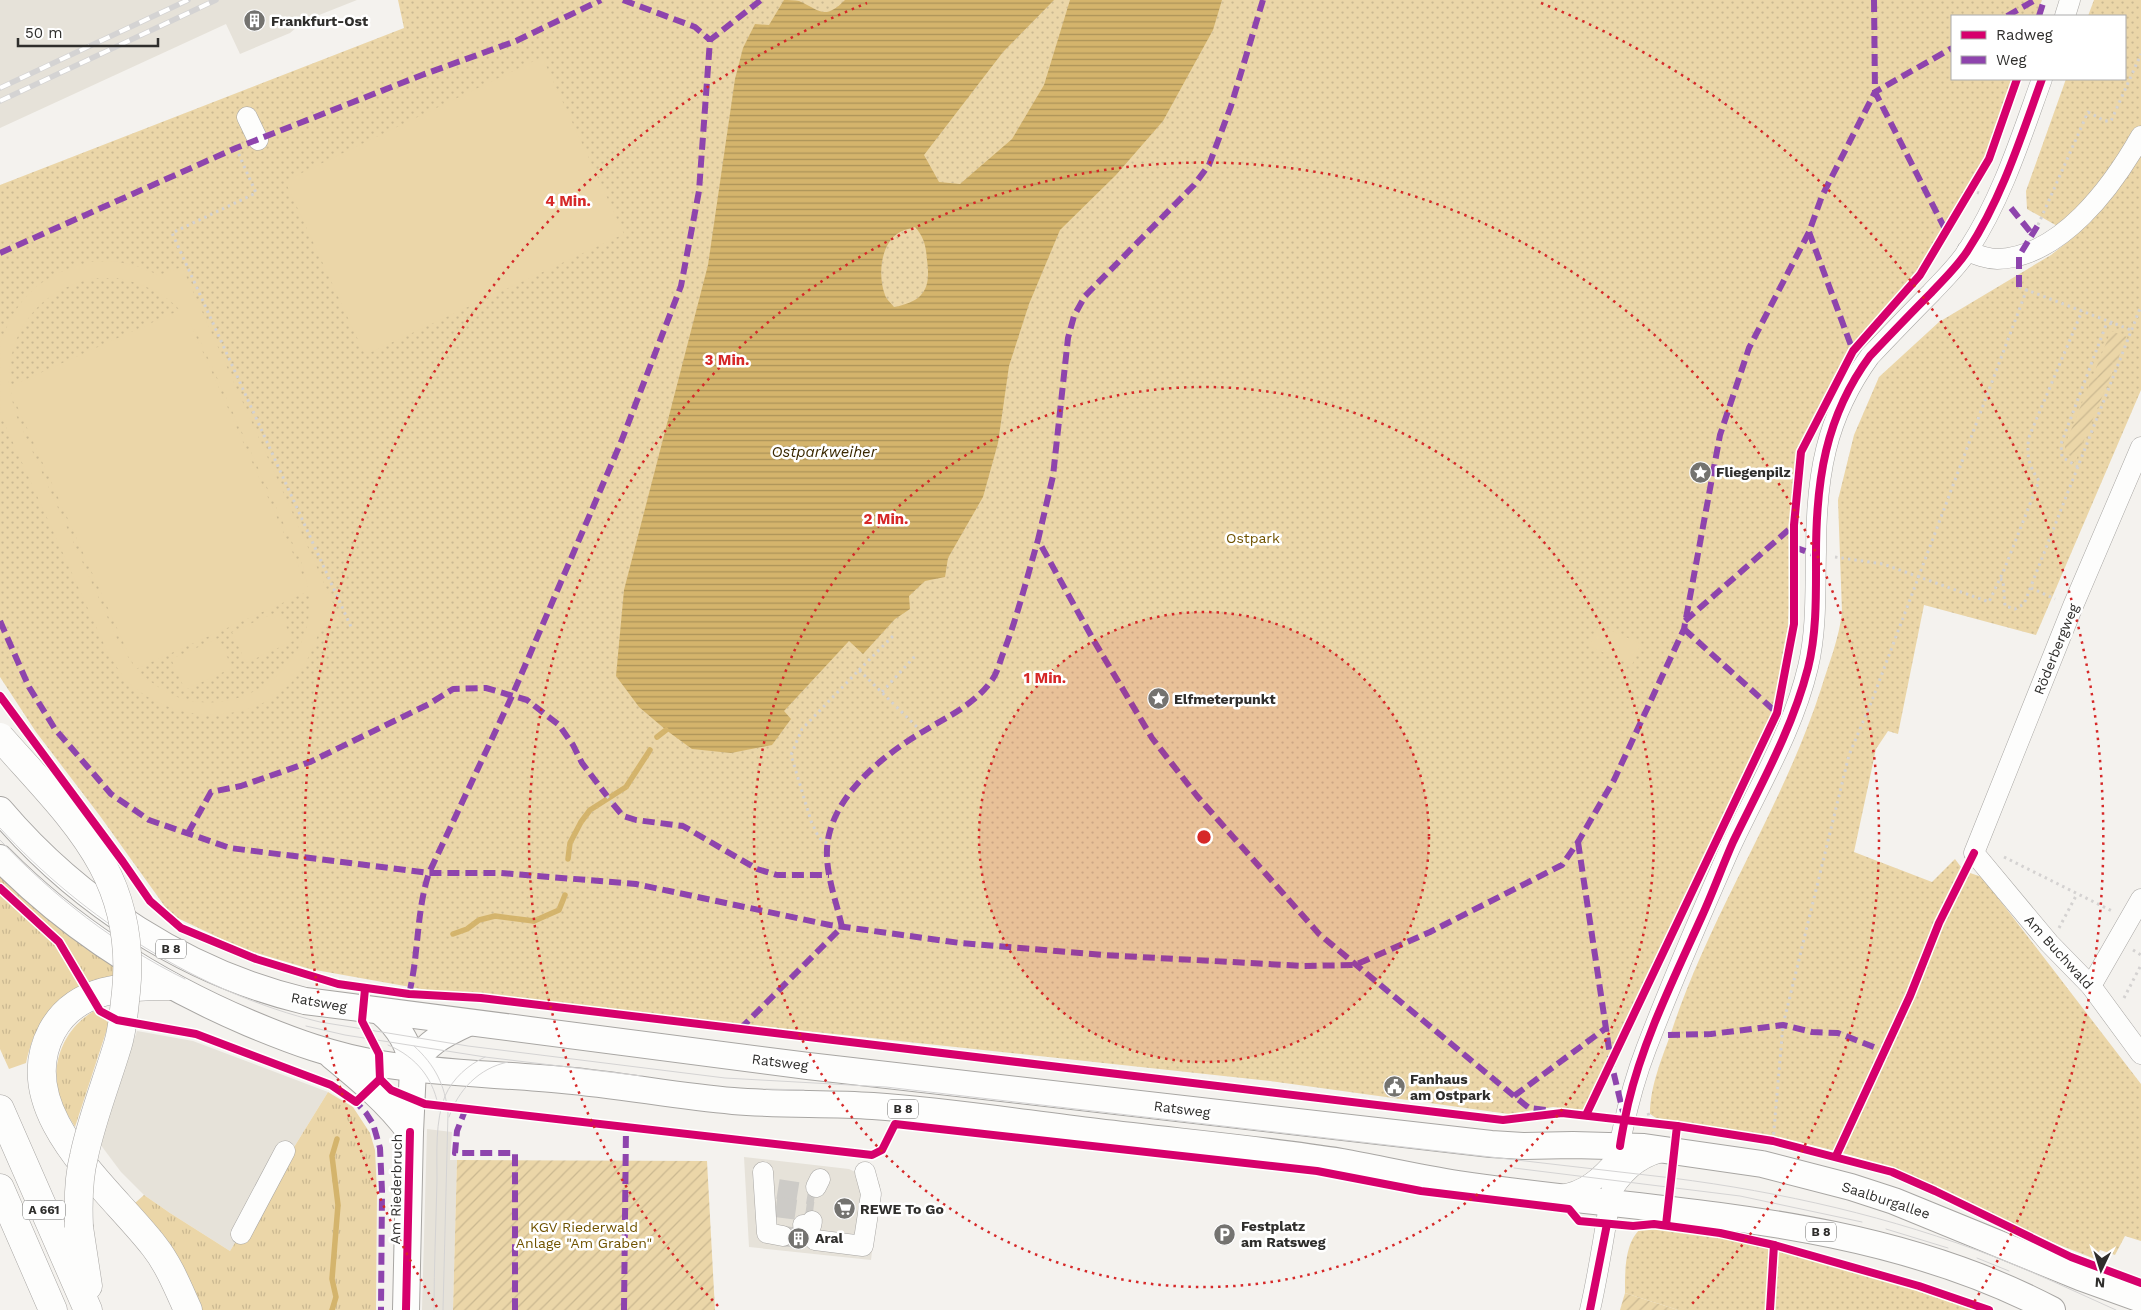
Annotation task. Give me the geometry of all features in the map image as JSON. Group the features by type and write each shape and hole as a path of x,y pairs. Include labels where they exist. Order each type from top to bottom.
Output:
{"highway":[{"path":"0,737 80,828 96,851 117,897 126,938 127,973 122,1028 83,1157 78,1200 79,1227 92,1310"},
{"path":"170,986 121,987 92,995 78,1003 56,1023 47,1040 43,1059 42,1079 44,1098 53,1120 67,1143 155,1247 173,1276 188,1310"},
{"name":"A 661","path":"0,1109 88,1310"},
{"name":"A 661","path":"0,1188 53,1310"},
{"path":"0,1208 30,1255"}],"main road":[{"name":"Ratsweg","path":"0,810 42,855 69,879 113,912 165,946 222,974 277,994 331,1005 380,1012 818,1067 1491,1144 1618,1152"},
{"name":"B 8","path":"0,858 49,905 84,932 139,969 170,986 237,1018 327,1052 380,1064 460,1074 566,1080 726,1100 894,1108 1338,1162 1454,1184 1543,1194 1611,1196 1837,1235 1875,1244 1970,1274 2024,1295 2052,1310"},
{"path":"380,1012 391,1020 403,1036 412,1058 413,1069"},
{"path":"413,1069 426,1048 453,1030 468,1023"},
{"path":"327,1052 371,1088 391,1108 410,1132"},
{"name":"Am Riederbruch","path":"406,1310 413,1069"},
{"name":"Saalburgallee","path":"1618,1152 1674,1150 1762,1164 1885,1198 1933,1215 2080,1276 2140,1298"}],"street":[{"path":"2064,15 2070,0"},
{"path":"1590,1310 1618,1152 1628,1103 1639,1067 1673,981 1730,849 1790,724 1808,666 1814,627 1818,482 1828,438 1845,396 1870,356 1950,272 1967,251 1996,199 2042,80"},
{"path":"247,117 258,140"},
{"path":"1967,251 1996,259 2019,256 2042,247 2080,218 2102,194 2141,136"},
{"name":"Röderbergweg","path":"1974,853 2073,606 2141,447"},
{"name":"Am Buchwald","path":"1974,853 2050,943 2091,986 2141,1054"},
{"path":"2091,986 2141,899"},
{"name":"B 8","path":"1611,1196 1626,1172 1636,1163 1659,1152 1674,1150"},
{"path":"241,1234 285,1151"},
{"name":"B 8","path":"1543,1194 1562,1195 1579,1190 1598,1178 1618,1152"},
{"path":"810,1229 863,1246 871,1194 865,1172"}],"path":[{"path":"2038,225 2088,112 2105,121 2111,121 2141,54"},
{"path":"236,148 256,193 172,233 352,629"},
{"path":"2019,287 2131,330"},
{"path":"1774,1141 1783,1025 1849,755 1871,702 2027,289"},
{"path":"2000,579 2003,580 2005,606 2015,609 2024,604 2141,306"},
{"path":"1816,555 1850,558 1883,564 1989,602 2039,481 2031,469 2026,452 2029,437 2082,311"},
{"path":"2078,467 2062,457 2060,444 2106,325 2113,323"},
{"path":"2031,588 2052,597"},
{"path":"827,843 819,838 811,821 791,755 802,729 895,634"},
{"path":"882,692 917,654"},
{"path":"859,670 922,732"},
{"path":"607,796 613,804"},
{"path":"2000,856 2121,915"},
{"path":"2057,932 2077,894"},
{"path":"2114,1016 2141,965"}],"shaded area":[{"path":"0,0 357,0 304,21 290,33 240,54 226,24 0,128"},
{"path":"137,1031 193,1041 328,1092 230,1251 144,1195 121,1172 100,1144 105,1123"},
{"path":"427,1129 452,1132 450,1160 457,1160 453,1310 422,1310"},
{"path":"744,1157 849,1169 880,1184 871,1260 749,1247"}],"green space":[{"name":"Ostpark","path":"398,0 2042,0 2036,15 1951,15 1951,80 2014,80 1993,141 1936,249 1856,346 1814,426 1798,449 1788,626 1772,714 1585,1110 1553,1107 1509,1114 1270,1081 427,990 310,969 243,949 171,915 100,816 36,732 0,677 0,185 404,28"},
{"path":"2094,0 2141,0 2141,390 2036,635 1924,605 1898,734 1888,731 1876,749 1854,852 1932,882 1955,859 1964,871 1982,877 2141,1084 2141,1241 2125,1236 2115,1255 2100,1250 2095,1259 2028,1232 1936,1186 1874,1162 1813,1145 1656,1118 1650,1114 1652,1092 1658,1071 1688,986 1805,733 1839,632 1842,612 1838,500 1854,435 1879,377 1939,322 2051,255 2075,236 2027,209 2026,191 2066,80 2126,80 2126,15 2088,15"},
{"path":"542,57 624,234 365,355 285,181"},
{"path":"113,261 134,265 159,275 182,267 341,621 320,629 308,658 296,677 274,696 256,706 236,712 215,714 173,709 136,689 120,672 108,653 1,416 0,343 11,317 23,300 38,285 56,274 91,262","holes":["94,278 118,278 144,286 167,298 180,310 9,387 13,349 29,317 55,293","189,321 198,336 303,566 308,587","9,388 134,666 119,643 16,415","309,591 309,614 304,636 294,655 280,672 263,686 243,696 222,702 190,701 164,691 136,669"]},
{"path":"2111,331 2127,337 2075,462 2065,450 2065,445"},
{"path":"279,611 293,641 246,663 232,632"},
{"path":"1599,625 1641,644 1632,665 1589,646"},
{"path":"219,638 232,668 185,690 171,659"},
{"path":"0,870 116,965 115,976 82,986 56,1004 37,1030 26,1063 9,1069 0,1049"},
{"path":"94,1011 109,1023 75,1127 64,1109 58,1093 57,1066 65,1040 83,1019"},
{"path":"328,1092 353,1107 370,1133 375,1150 377,1191 376,1310 200,1310 135,1203 144,1195 230,1251"},
{"name":"KGV Riederwald Anlage \"Am Graben\"","path":"457,1160 707,1161 715,1310 453,1310"},
{"path":"1645,1226 1662,1227 1739,1240 1911,1287 1976,1310 1678,1310 1625,1293 1629,1247 1638,1231"},
{"path":"1625,1293 1678,1310 1620,1310"}],"water":[{"name":"Ostparkweiher","path":"784,0 799,1 822,12 827,12 845,0 1054,0 1003,52 924,155 939,182 960,184 1012,139 1044,85 1070,0 1222,0 1213,30 1163,121 1116,175 1060,230 1029,304 1009,366 998,443 983,497 948,558 945,577 925,581 909,596 910,609 895,619 863,654 849,641 784,711 791,719 772,745 731,753 692,749 639,707 616,676 624,590 708,265 735,79 743,48 755,24 769,25","holes":["915,227 926,250 928,270 926,286 919,297 894,307 886,298 883,288 881,271 884,254 891,239 899,233"]}],"waterway":[{"path":"657,737 666,730"},
{"path":"568,859 570,843 590,810 626,787 650,750"},
{"path":"453,934 467,929 479,920 495,916 534,921 559,910 565,895"},
{"path":"332,1310 336,1297 332,1279 338,1205 332,1156 337,1139"}],"tunnel":[{"path":"778,1189 815,1195"},
{"path":"776,1207 813,1212"},
{"path":"783,1236 815,1240"}],"tram line":[{"path":"0,828 68,893 106,922 146,948 188,972 231,992 275,1009 320,1022 468,1046 725,1078 886,1087 1713,1184 1836,1208 1917,1230 2010,1263 2116,1310"},
{"path":"0,840 42,881 86,918 134,951 185,979"},
{"path":"306,1026 345,1035 485,1057 642,1076"},
{"path":"388,1045 408,1056 423,1071 433,1089 439,1111"},
{"path":"414,1046 428,1061 438,1076 447,1103 443,1310"},
{"path":"434,1310 437,1148 438,1126 442,1106 452,1083 467,1068 485,1057"},
{"path":"449,1117 458,1098 471,1082 488,1069 508,1062"},
{"path":"766,1089 804,1090"},
{"path":"1514,1168 1740,1196 1862,1222"},
{"path":"1886,1229 1948,1248"},
{"path":"1977,1258 2009,1271"}],"railway":[{"path":"0,88 188,0"},
{"path":"0,101 216,0"}],"marked path":[{"path":"0,253 236,148 422,75 516,41 601,0"},
{"path":"623,0 695,27 710,40"},
{"path":"409,994 415,964 422,903 429,873 512,696 621,442 681,286 699,191 710,40 761,0"},
{"path":"1263,0 1231,106 1209,165 1194,185 1085,296 1074,316 1068,338 1053,476 1038,540 1094,641 1152,738 1197,796 1319,934 1529,1108 1546,1110"},
{"path":"1874,0 1875,92 1946,231"},
{"path":"2009,15 2035,0"},
{"path":"2039,15 2044,0"},
{"path":"0,621 29,687 55,729 111,794 149,820 230,848 429,873 501,873 636,884 830,925 960,943 1104,955 1303,966 1355,965 1430,932 1562,865 1578,842 1614,780 1684,629 1720,435 1749,348 1809,232 1822,196 1875,92 1951,49"},
{"path":"2011,208 2032,234"},
{"path":"2019,287 2019,256 2038,225"},
{"path":"1809,232 1853,351"},
{"path":"1685,621 1794,525"},
{"path":"740,1029 842,927 831,884 827,857 829,837 835,818 845,800 874,767 907,741 970,703 992,680 1014,624 1038,540"},
{"path":"1794,547 1816,555"},
{"path":"1684,629 1777,713"},
{"path":"188,833 211,792 241,786 310,762 429,704 453,689 486,688 527,700 559,725 573,745 582,763 607,796"},
{"path":"613,804 623,816 636,820 683,826 757,869 777,875 829,875"},
{"path":"1578,842 1611,1062 1623,1112"},
{"path":"1668,1035 1711,1034 1783,1025 1812,1032 1838,1033 1884,1051"},
{"path":"1514,1096 1606,1028"},
{"path":"353,1099 373,1124 380,1148 382,1191 381,1310"},
{"path":"466,1108 457,1131 455,1153 515,1153 515,1310"},
{"path":"624,1310 626,1127"}],"cycle path":[{"path":"1586,1115 1777,713 1794,624 1794,525 1801,452 1853,351 1920,275 1989,159 2017,80"},
{"path":"1620,1146 1634,1080 1651,1032 1733,842 1784,736 1808,668 1816,598 1818,501 1821,476 1833,426 1855,379 1870,356 1955,267 1980,230 2010,167 2042,80"},
{"path":"0,696 150,901 181,928 256,959 338,984 409,994 481,998 1503,1120 1562,1113 1677,1126 1666,1225"},
{"path":"1836,1156 1910,996 1939,923 1974,853"},
{"path":"0,888 59,942 100,1011 117,1020 196,1034 331,1085 356,1102 380,1079"},
{"path":"365,989 362,1021 379,1054 380,1079 391,1090 425,1104 872,1155 882,1150 895,1124 1317,1171 1421,1191 1569,1209 1579,1221 1633,1226 1654,1224 1720,1233 1774,1245 1919,1286 1989,1310"},
{"path":"1677,1126 1773,1141 1892,1172 2071,1257 2141,1283"},
{"path":"406,1310 410,1132"},
{"path":"1590,1310 1607,1224"},
{"path":"1770,1310 1774,1245"}],"place":[{"name":"Frankfurt-Ost","path":"255,21"},
{"name":"Fliegenpilz","path":"1700,472"},
{"name":"Elfmeterpunkt","path":"1158,699"},
{"name":"Fanhaus am Ostpark","path":"1394,1087"},
{"name":"REWE To Go","path":"844,1209"},
{"name":"Festplatz am Ratsweg","path":"1225,1234"},
{"name":"Aral","path":"799,1238"}]}
